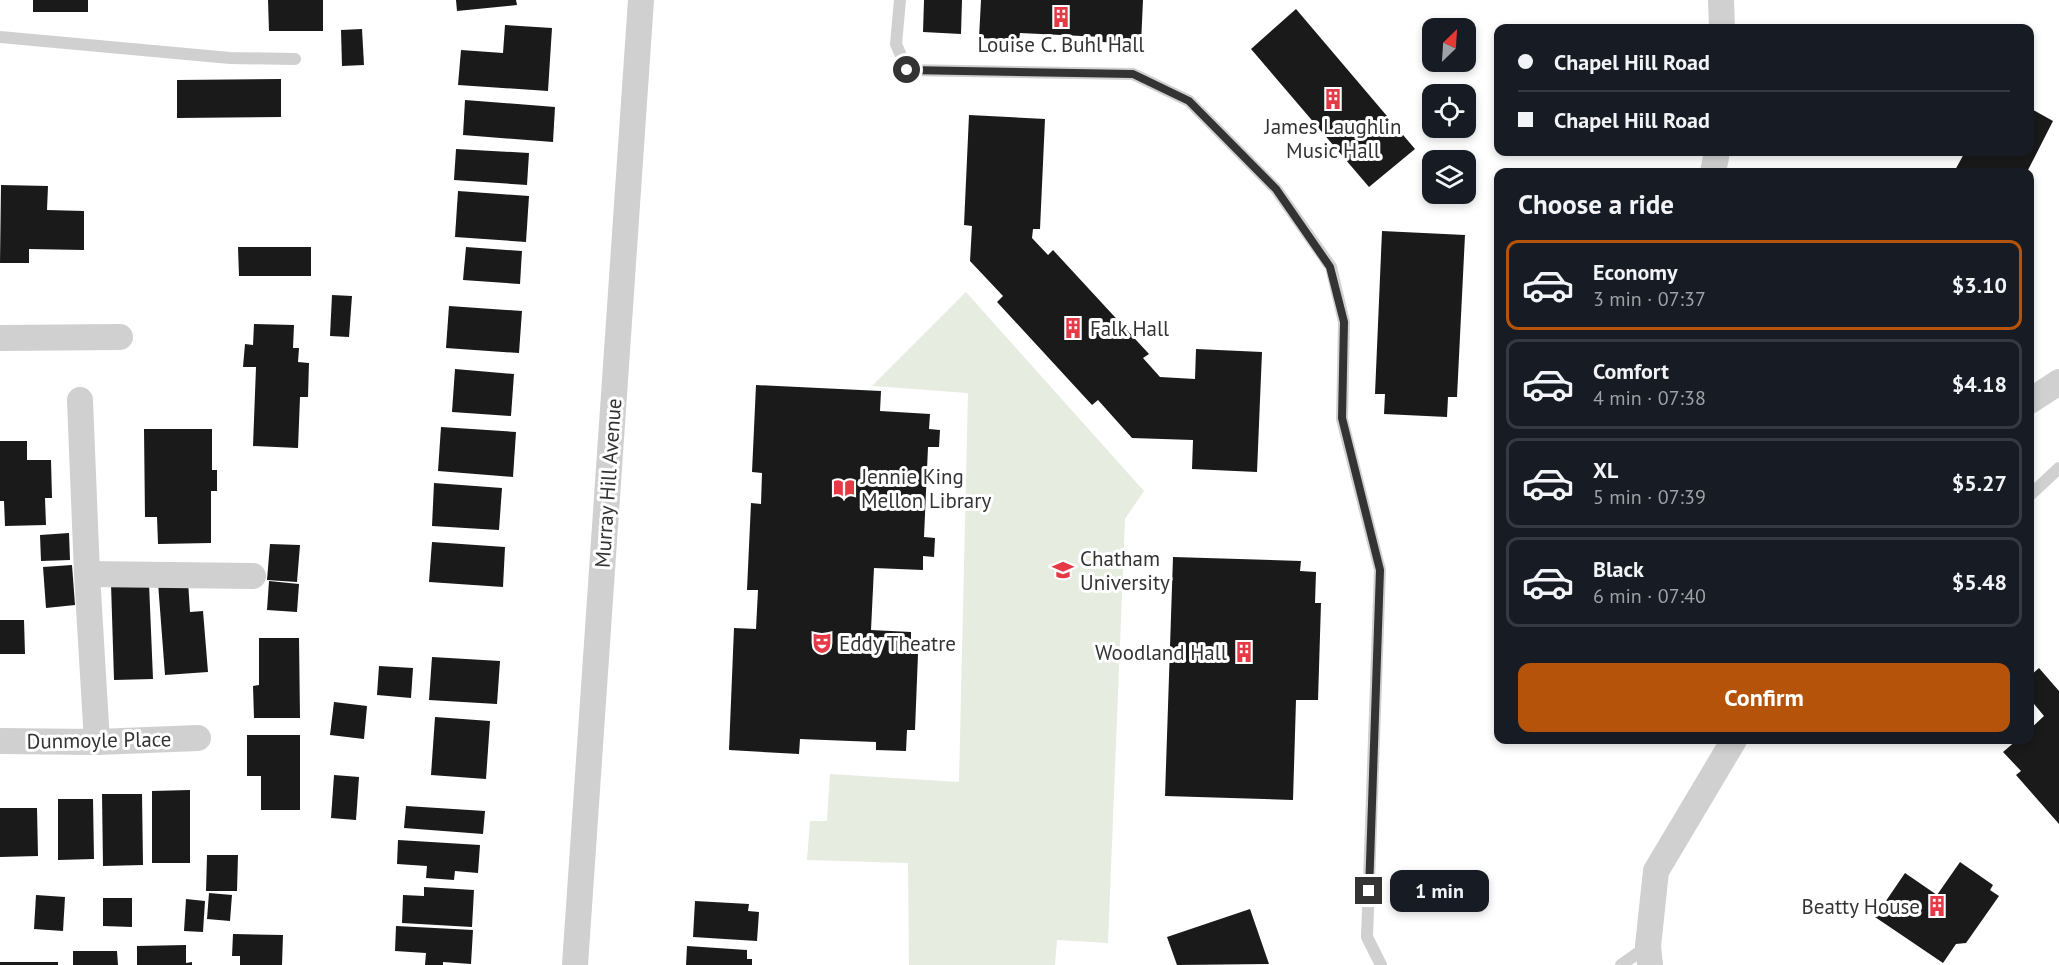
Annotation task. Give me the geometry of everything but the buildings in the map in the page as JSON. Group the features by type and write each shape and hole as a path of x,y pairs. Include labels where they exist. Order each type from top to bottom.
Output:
{"street":[{"name":"Murray Hill Avenue","path":"575,965 641,0"},
{"path":"1721,0 1722,24"},
{"path":"0,338 120,337"},
{"path":"2034,398 2059,382"},
{"path":"80,400 97,742"},
{"path":"87,573 253,576"},
{"name":"Dunmoyle Place","path":"0,741 97,742 198,738"},
{"path":"1649,955 1656,871 1732,744"}],"lane":[{"path":"900,0 896,44 907,70 1133,74 1189,101 1276,189 1330,267 1344,322 1342,418 1380,570 1367,937 1381,965"},
{"path":"0,37 231,58 295,59"},
{"path":"2034,491 2059,468"},
{"path":"1621,965 1649,955"}],"shaded area":[{"path":"966,292 1144,491 1125,519 1108,943 1057,940 1055,965 909,965 908,863 807,860 810,821 827,821 830,774 959,782 968,393 872,386"}],"place":[{"name":"Louise C. Buhl Hall","path":"1061,17"},
{"name":"James Laughlin Music Hall","path":"1333,99"},
{"name":"Falk Hall","path":"1073,328"},
{"name":"Jennie King Mellon Library","path":"844,488"},
{"name":"Chatham University","path":"1063,570"},
{"name":"Eddy Theatre","path":"822,643"},
{"name":"Woodland Hall","path":"1244,652"},
{"name":"Beatty House","path":"1937,906"}],"route":[{"path":"907,70 1133,74 1189,101 1276,189 1330,267 1344,322 1342,418 1380,570 1369,891"}]}
